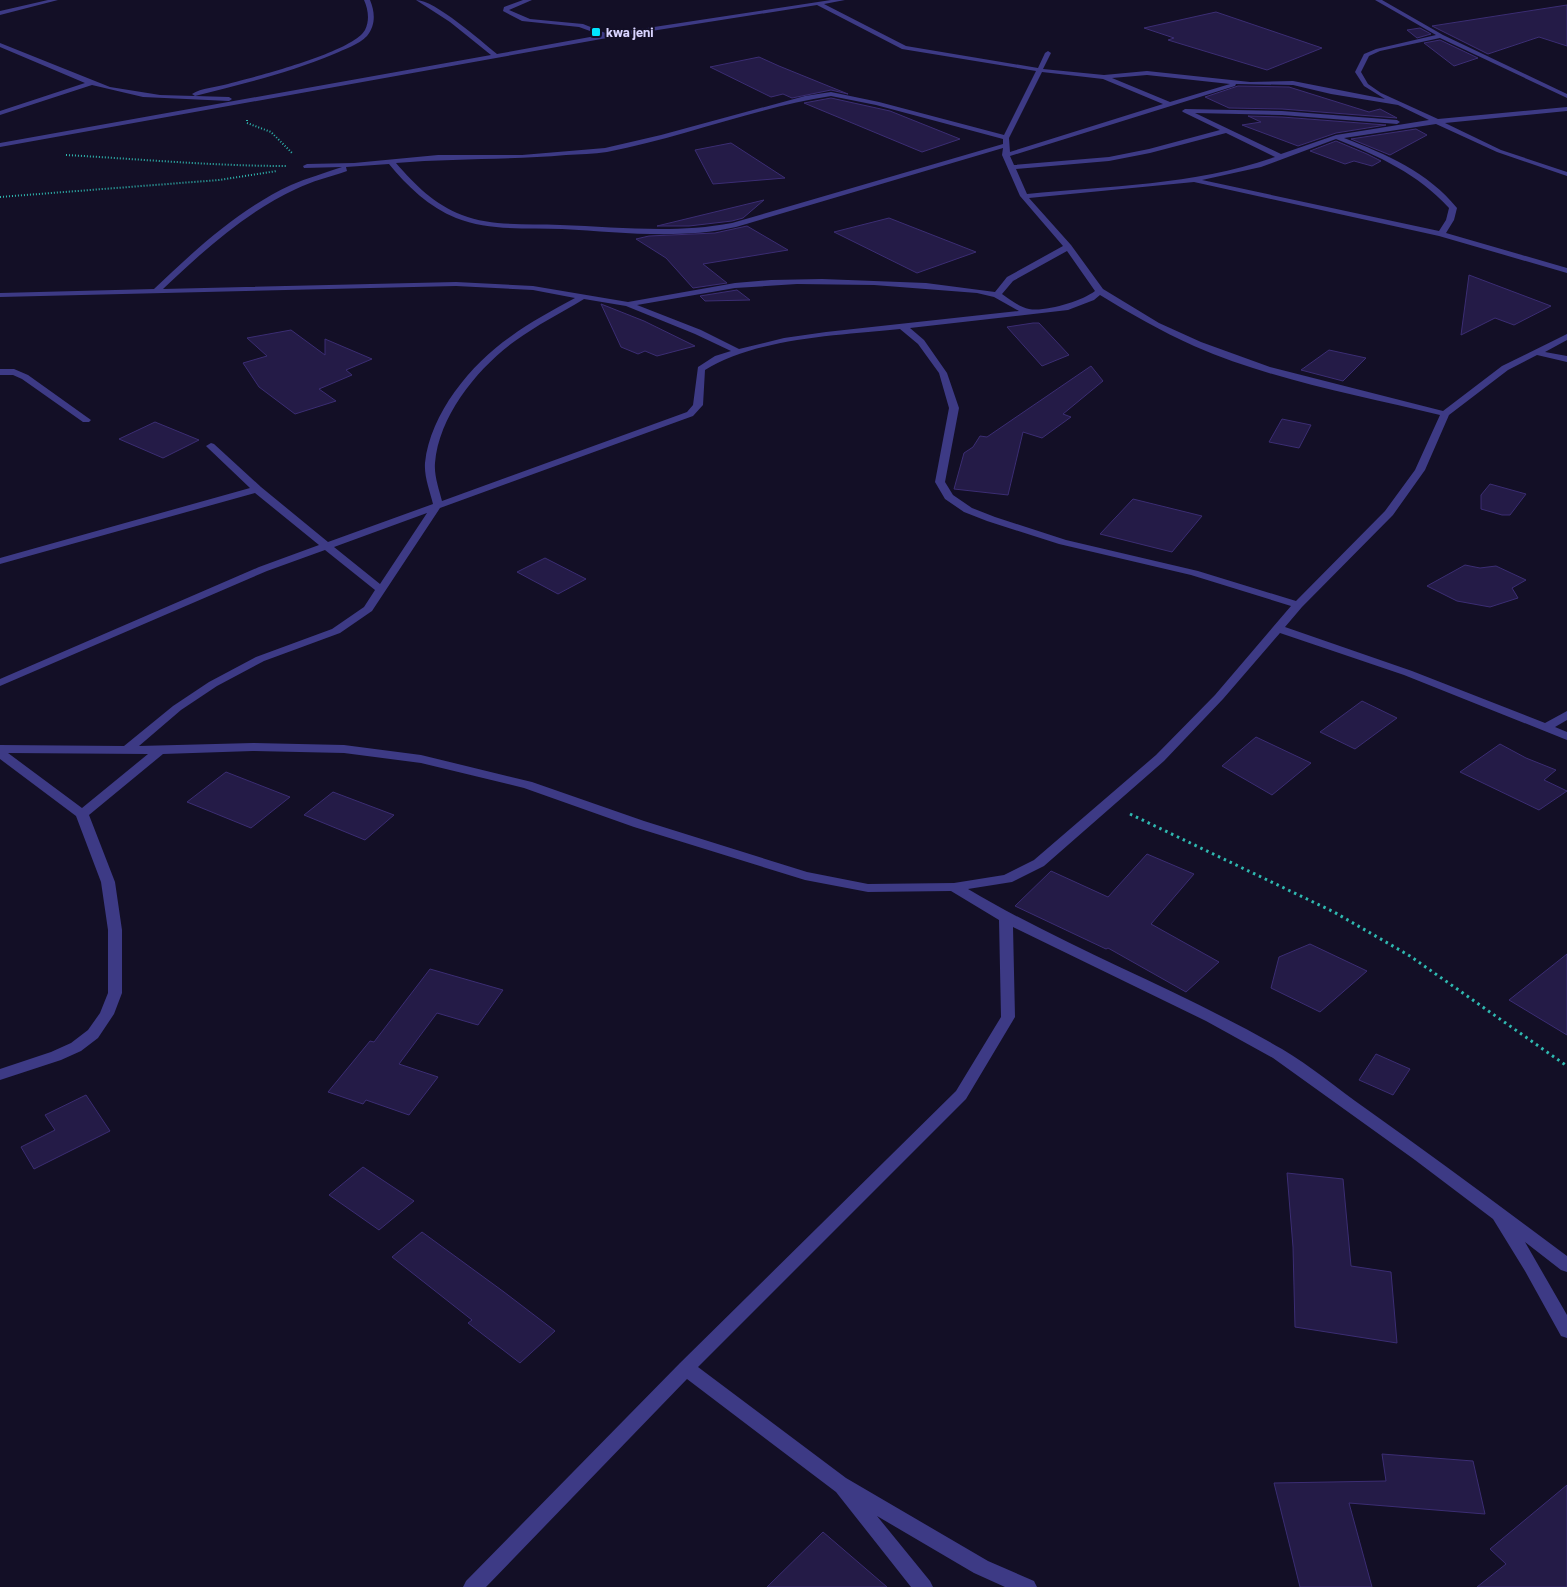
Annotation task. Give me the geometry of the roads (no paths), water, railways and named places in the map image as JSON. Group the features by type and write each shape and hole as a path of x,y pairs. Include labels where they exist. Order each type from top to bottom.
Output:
{"street":[{"path":"0,13 54,0"},
{"path":"178,98 276,73 344,48 365,34 370,20 371,8 368,0"},
{"path":"419,0 452,21 496,56"},
{"path":"529,0 510,6 506,8 506,11 528,20 583,25 607,36"},
{"path":"0,145 607,36 842,0"},
{"path":"1378,0 1441,36 1567,96"},
{"path":"819,4 904,48 1039,70 1104,77 1146,73 1239,83 1293,83 1331,92 1401,104"},
{"path":"1441,36 1378,50 1366,55 1358,72 1366,85 1401,104 1499,151 1567,174"},
{"path":"0,45 35,57 92,83 128,93 178,98 259,99"},
{"path":"1048,53 1005,142 1006,155 1024,196 1068,247 1100,291 1166,330 1218,352 1327,386 1445,414"},
{"path":"1104,77 1185,111 1281,157"},
{"path":"0,113 92,83"},
{"path":"1006,155 1239,83"},
{"path":"307,166 354,165 438,157 522,157 605,150 805,98 830,94 877,103 1005,142"},
{"path":"1024,196 1193,180 1281,157 1336,137 1421,124 1567,109"},
{"path":"1185,111 1282,113 1421,124"},
{"path":"1011,167 1110,159 1150,151 1226,131"},
{"path":"1336,137 1402,165 1426,180 1453,208 1450,220 1441,234"},
{"path":"391,162 420,192 460,216 511,225 669,232 706,231 734,225 1005,142"},
{"path":"156,291 195,255 264,203 289,189 354,165"},
{"path":"1193,180 1441,234 1567,270"},
{"path":"997,295 1010,279 1068,247"},
{"path":"628,304 714,289 770,282 807,281 907,284 970,290 997,295 1025,311"},
{"path":"0,295 456,284 533,288 628,304 690,329 737,351"},
{"path":"0,683 263,569 690,414 698,405 701,369 705,364 715,359 737,351 812,337 1068,307 1092,298 1100,291"},
{"path":"128,750 177,708 213,684 260,659 336,631 368,608 438,504 430,465 433,442 447,412 474,375 512,340 584,296"},
{"path":"902,326 921,342 943,373 954,408 940,482 949,497 968,510 990,519 1063,542 1194,573 1298,605"},
{"path":"0,749 160,750 253,746 344,749 421,759 528,785 639,824 805,876 868,888 954,887 1008,879 1039,863 1109,804 1160,758 1219,697 1298,605 1389,513 1420,470 1445,414 1505,368 1567,336"},
{"path":"1535,352 1567,359"},
{"path":"0,372 14,372 25,377 86,420"},
{"path":"212,446 257,489 381,590"},
{"path":"0,560 257,489"},
{"path":"1278,628 1408,673 1567,736"},
{"path":"1546,727 1567,715"},
{"path":"82,814 160,750"},
{"path":"0,753 50,788 82,814 108,882 115,930 114,993 108,1014 93,1034 76,1047 56,1056 0,1075"},
{"path":"954,887 1006,918 1058,945 1211,1017 1278,1054 1495,1210 1567,1265"},
{"path":"472,1587 686,1368 961,1095 1008,1017 1006,918"},
{"path":"1495,1210 1531,1266 1567,1330"},
{"path":"686,1368 839,1484 981,1567 1027,1587"},
{"path":"839,1484 923,1587"}],"place":[{"name":"kwa jeni","path":"596,32"}]}
